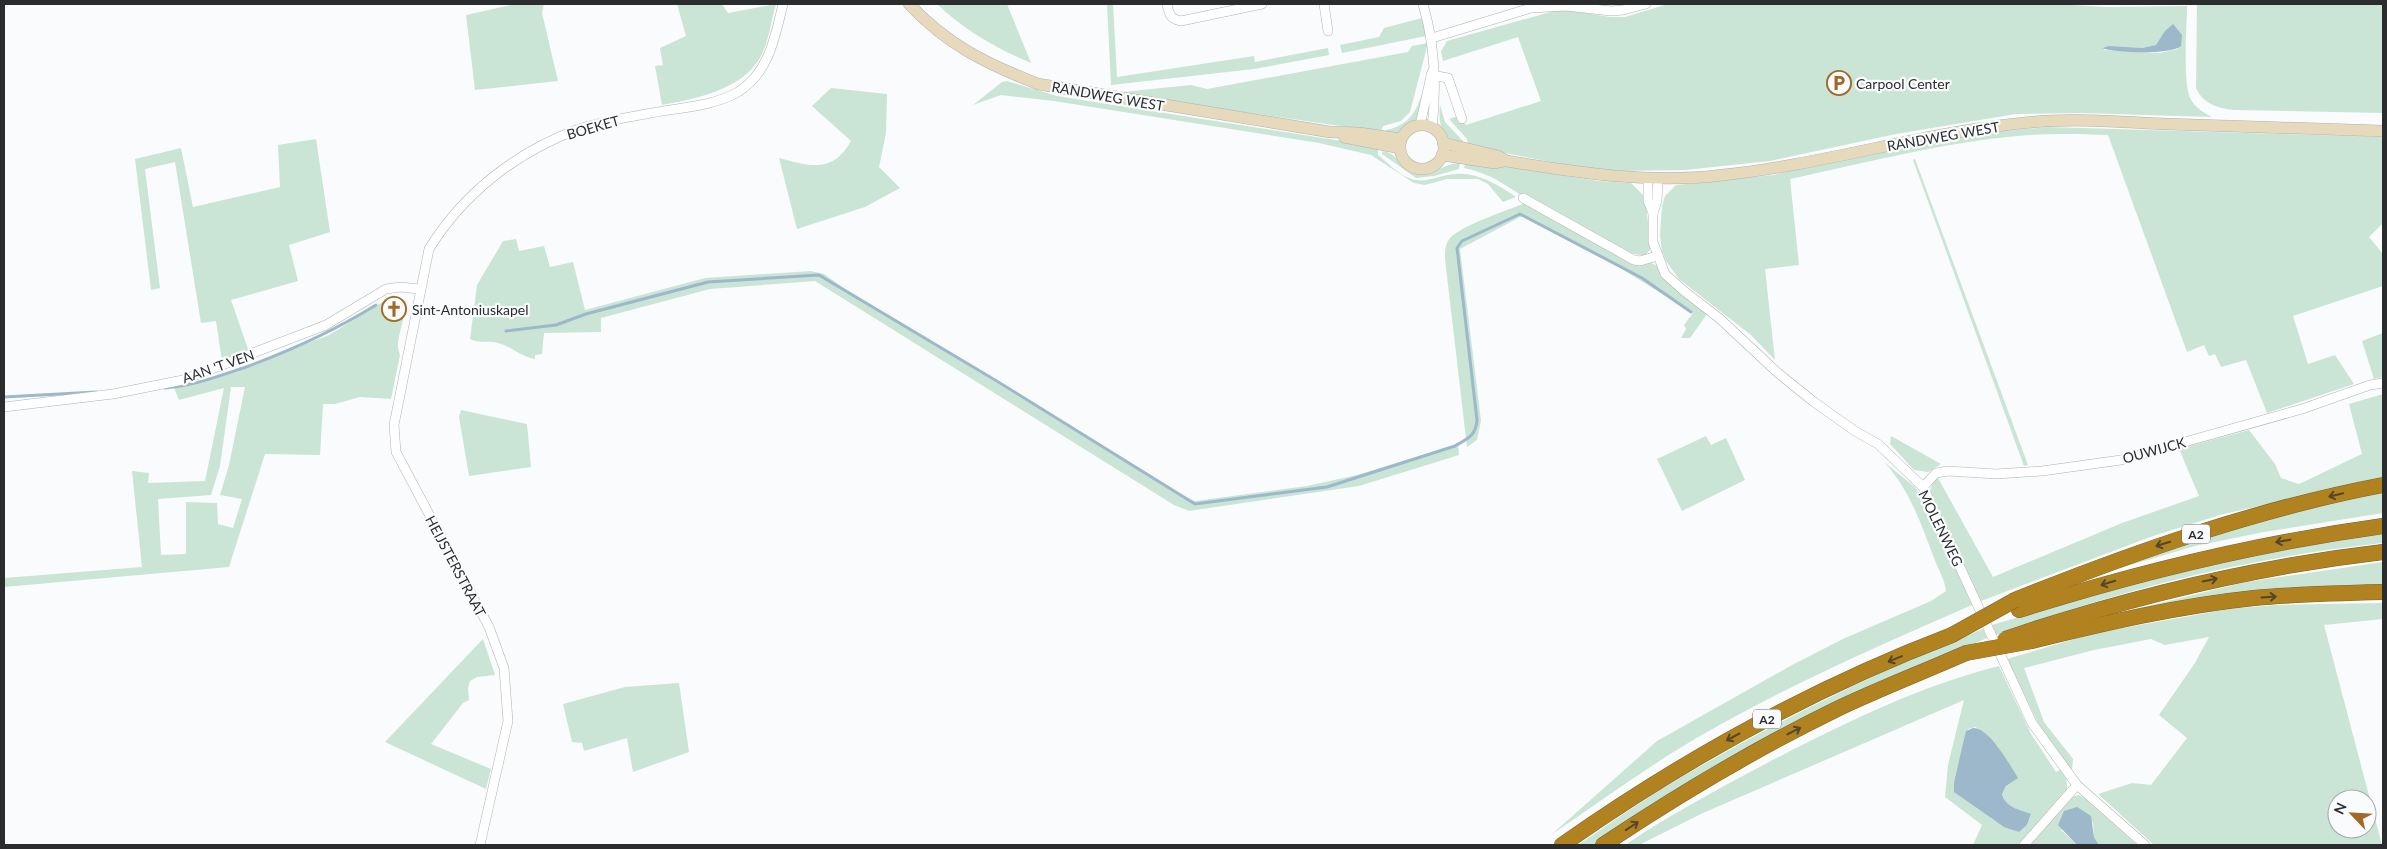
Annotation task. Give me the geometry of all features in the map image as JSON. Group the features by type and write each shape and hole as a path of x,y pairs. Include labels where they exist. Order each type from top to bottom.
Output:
{"highway":[{"name":"A2","path":"1562,845 1663,778 1779,713 1872,669 2017,605 2080,573 2191,535 2276,510 2383,484"},
{"name":"A2","path":"2017,605 2262,545 2383,526"},
{"name":"A2","path":"2031,636 2122,602 2201,582 2278,566 2383,552"},
{"name":"A2","path":"1603,845 1689,789 1782,737 1879,690 1964,654 2031,636 2217,603 2310,594 2383,592"}],"street":[{"name":"BOEKET","path":"419,289 429,249 441,229 462,204 494,176 526,155 577,130 712,101 738,92 756,76 768,60 783,4"},
{"name":"RANDWEG WEST","path":"909,4 940,34 965,51 992,66 1038,84 1330,132 1359,133 1401,143"},
{"path":"1167,4 1173,20 1181,22 1262,4"},
{"path":"1324,4 1328,30"},
{"path":"1423,4 1432,38 1434,62 1435,99 1432,128"},
{"path":"1432,38 1520,8 1566,6 1610,7 1623,10 1646,4"},
{"path":"1433,75 1448,78 1462,119"},
{"path":"1420,125 1433,75"},
{"name":"RANDWEG WEST","path":"1442,155 1495,163 1507,161 1565,170 1653,178 1724,175 1831,157 1950,132 2036,122 2104,122 2383,131"},
{"path":"1420,125 1432,128 1437,132 1443,143 1442,155 1432,166 1418,169 1405,162 1401,143 1409,129 1420,125"},
{"name":"RANDWEG WEST","path":"1443,143 1498,156 1507,161"},
{"name":"MOLENWEG","path":"1653,178 1657,201 1653,213 1653,242 1657,256 1666,274 1684,291 1719,318 1778,373 1814,402 1855,431 1878,444 1923,487 2032,723 2077,785 2145,845"},
{"path":"1523,198 1634,260 1640,261 1657,256"},
{"name":"AAN 'T VEN","path":"4,406 113,394 183,380 326,325 386,289 400,287 419,289"},
{"name":"HEIJSTERSTRAAT","path":"419,289 394,425 396,452 489,627 504,668 508,721 480,845"},
{"name":"OUWIJCK","path":"1923,487 1936,473 1948,471 1996,474 2042,471 2121,460 2302,409 2370,385 2383,383"},
{"path":"2024,845 2077,785"}],"green space":[{"path":"516,4 544,4 542,13 558,81 475,90 466,15"},
{"path":"677,4 722,4 728,13 776,4 764,50 753,68 743,77 730,85 703,96 662,105 655,66 663,65 660,48 686,36"},
{"path":"937,4 1007,4 1031,63 981,38"},
{"path":"1107,4 1113,4 1117,77 1254,56 1255,62 1328,48 1329,55 1254,69 1111,85"},
{"path":"1668,4 2187,6 2186,68 2188,92 2195,105 2212,117 2081,113 2016,114 1896,134 1770,161 1685,170 1618,171 1588,169 1468,146 1467,139 1449,119 1458,116 1466,125 1541,101 1518,37 1443,61 1441,51 1447,41 1561,9 1610,17 1625,17","holes":["2165,31 2178,49 2160,53 2104,50 2103,47 2142,48 2157,45"]},
{"path":"2197,4 2383,4 2383,113 2233,110 2212,104 2203,98 2196,88"},
{"path":"1422,18 1426,36 1342,53 1340,45 1379,37 1384,28"},
{"path":"1428,43 1410,112 1401,121 1383,126 1381,132 1113,93 1191,85 1207,89 1408,52 1412,46"},
{"path":"1007,81 1057,96 1342,141 1378,149 1378,155 1397,171 1409,178 1426,180 1455,174 1472,175 1495,184 1516,197 1503,202 1488,184 1478,179 1447,179 1425,185 1414,183 1371,155 1319,143 1054,101 1001,95 973,105 1002,82"},
{"path":"1424,84 1417,119 1398,133 1385,133 1386,130 1398,126 1407,120 1414,112"},
{"path":"831,88 887,94 886,133 879,167 900,188 865,207 797,229 779,158 810,165 819,165 836,159 844,152 851,141 812,106"},
{"path":"1440,105 1445,122 1463,141 1463,145 1450,139 1443,130 1440,119"},
{"path":"2049,127 2383,137 2383,223 2369,237 2383,254 2383,286 2293,316 2308,364 2335,355 2354,384 2267,413 2246,360 2221,367 2215,354 2209,356 2204,345 2187,352 2108,135 2040,134 1988,139 1903,154 1790,179 1799,265 1765,269 1775,360 1751,335 1679,279 1666,261 1662,251 1660,235 1662,206 1665,196 1676,185 1773,175 1899,147 1981,133"},
{"path":"316,139 330,232 289,245 298,281 231,300 249,352 222,361 216,321 201,323 175,162 145,169 160,288 151,290 135,159 181,148 193,207 280,187 278,145"},
{"path":"1383,151 1393,155 1405,168 1414,173 1426,174 1448,165 1460,163 1459,169 1434,176 1416,178 1382,154"},
{"path":"1915,159 2028,465 2024,466 1913,160"},
{"path":"1465,164 1504,166 1598,181 1631,183 1645,197 1651,248 1645,256 1630,253 1545,209 1493,178 1464,168"},
{"path":"1525,203 1641,263 1651,263 1658,266 1672,286 1707,314 1690,338 1681,338 1686,329 1684,325 1693,313 1609,261 1523,217 1460,249 1481,421 1477,440 1467,447 1445,259 1446,247 1451,237 1457,232 1486,218"},
{"path":"516,239 519,251 544,246 550,267 573,262 585,310 705,278 811,271 824,274 855,296 1173,491 1195,501 1307,486 1357,475 1458,444 1459,455 1359,486 1189,511 1174,505 815,281 710,289 601,318 601,332 544,333 542,354 535,355 535,359 498,343 470,339 477,285 503,241"},
{"path":"394,295 403,310 403,318 398,340 400,355 391,399 360,397 335,404 323,404 320,455 265,454 229,567 4,587 4,578 142,567 132,471 149,473 148,483 205,481 224,388 179,400 174,388 229,373 329,335","holes":["231,387 245,387 229,465 220,495 242,499 233,528 218,524 217,503 186,502 186,554 161,555 158,499 211,495 220,466"]},
{"path":"2383,333 2383,377 2374,379 2362,341"},
{"path":"2383,394 2383,477 2220,515 2153,536 1981,601 1930,491 1933,482 1938,478 1993,577 2122,523 2199,496 2179,449 2249,430 2275,464 2281,478 2299,484 2362,454 2349,404"},
{"path":"461,410 527,424 531,467 469,476 459,417"},
{"path":"1706,436 1711,445 1726,438 1745,480 1682,511 1657,459"},
{"path":"1891,436 1941,464 1928,472 1914,470 1890,444"},
{"path":"1884,462 1915,487 1924,499 1972,605 1874,648 1747,710 1694,739 1653,765 1551,835 1657,741 1792,665 1845,638 1931,601 1946,591 1943,579 1914,508 1901,484"},
{"path":"2383,489 2383,513 2264,532 2195,546 2103,573 2204,534"},
{"path":"2383,531 2383,543 2284,557 2187,577 2091,603 1996,635 1992,625 2240,552"},
{"path":"2383,562 2383,584 2285,590 2115,614 2246,582"},
{"path":"2383,603 2383,619 2324,625 2367,789 2327,789 2327,839 2377,839 2377,826 2382,845 2154,845 2098,794 2132,783 2151,785 2187,738 2159,715 2195,663 2209,637 2165,645 2151,639 2094,650 2024,668 2044,722 2073,759 2072,770 2040,727 2007,659 2095,633 2229,609 2275,605"},
{"path":"1983,629 1987,638 1862,693 1683,788 1594,845 1578,845 1661,789 1786,719 1903,663"},
{"path":"483,639 495,675 477,677 470,681 468,688 469,700 463,703 431,744 491,769 486,789 385,742"},
{"path":"1999,666 2031,734 2056,772 2060,770 2067,781 2067,789 2020,845 1973,845 1982,825 1945,797 1948,765 1964,700 1703,813 1639,845 1625,845 1714,792 1825,734 1882,707 1969,674","holes":["1976,727 2017,778 2006,786 2002,794 2010,805 2031,815 2027,825 2019,832 1992,819 1954,781 1968,729"]},
{"path":"679,683 689,752 633,772 627,738 584,751 582,743 572,742 563,704 625,687"},
{"path":"2079,795 2137,845 2099,845 2094,837 2093,822 2061,830 2077,845 2028,845 2072,797"}],"water":[{"path":"2173,24 2182,35 2181,46 2175,49 2142,52 2102,48 2109,46 2142,48 2156,45 2165,31"},
{"path":"1973,728 1979,729 1992,740 2018,778 2006,786 2002,794 2010,805 2031,814 2027,825 2019,832 2004,827 1954,792 1954,782 1966,731"},
{"path":"2077,807 2091,816 2094,837 2099,845 2077,845 2058,825 2064,811"}],"waterway":[{"path":"506,331 556,325 586,314 708,282 819,275 995,380 1195,504 1327,487 1455,446 1470,436 1475,430 1477,420 1457,248 1462,241 1520,214 1642,278 1691,312"},
{"path":"165,388 206,380 263,361 329,332 376,305"},
{"path":"4,397 96,392"}],"place":[{"name":"Carpool Center","path":"1839,83"},
{"name":"Sint-Antoniuskapel","path":"394,309"}]}
